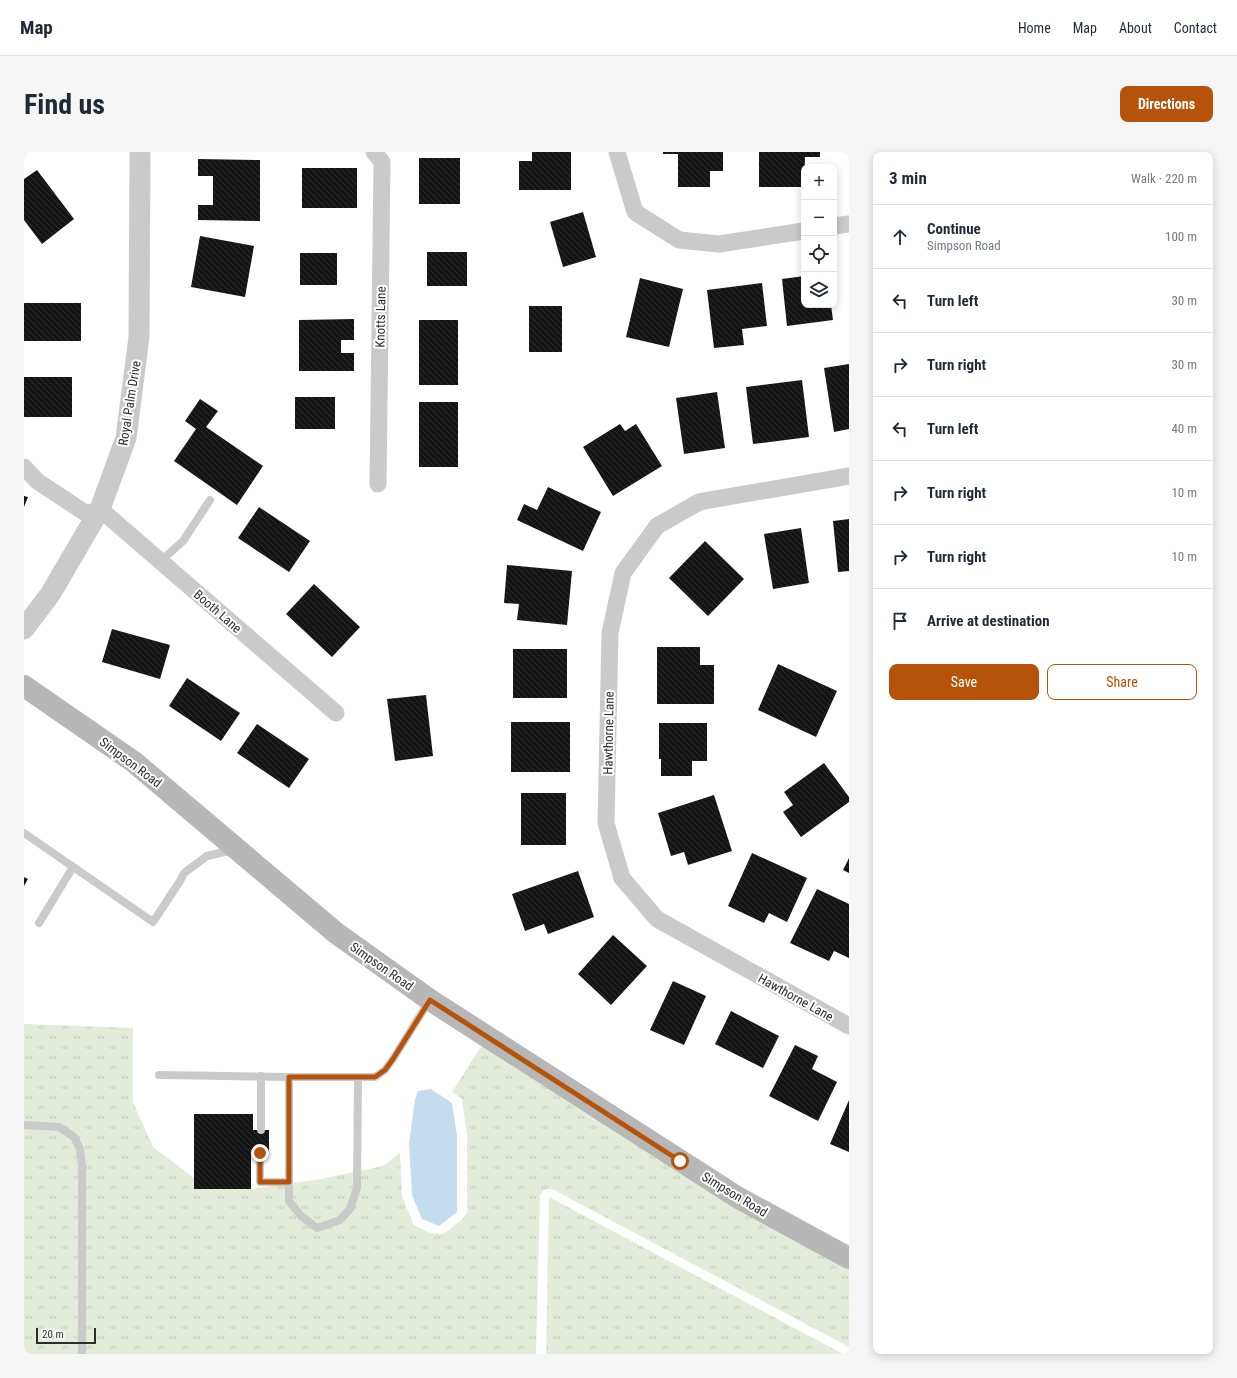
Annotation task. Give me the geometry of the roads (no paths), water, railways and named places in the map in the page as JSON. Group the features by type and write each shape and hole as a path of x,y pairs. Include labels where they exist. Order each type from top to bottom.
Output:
{"main road":[{"name":"Simpson Road","path":"24,686 134,762 336,933 430,1000 737,1197 849,1258"}],"street":[{"name":"Royal Palm Drive","path":"24,629 51,593 100,509 126,438 139,337 140,152"},
{"name":"Knotts Lane","path":"374,152 382,162 378,484"},
{"path":"617,152 635,212 679,240 719,244 801,231"},
{"path":"837,226 849,224"},
{"path":"24,467 37,481 87,514 100,509"},
{"name":"Hawthorne Lane","path":"849,476 699,502 657,526 623,573 610,633 606,824 622,878 657,919 849,1026"},
{"name":"Booth Lane","path":"100,509 336,713"}],"lane":[{"path":"161,561 183,541 210,500"},
{"path":"24,833 153,922 180,881 184,872 208,856 236,849"},
{"path":"39,923 73,867"},
{"path":"159,1075 375,1077 385,1070 430,1000"},
{"path":"260,1076 260,1130"},
{"path":"289,1077 289,1201 301,1216 317,1228 340,1220 350,1209 357,1188 358,1077"},
{"path":"24,1125 59,1127 74,1136 80,1149 82,1166 82,1354"},
{"path":"260,1153 260,1182 289,1182"}],"water":[{"path":"431,1089 452,1103 457,1136 457,1212 439,1226 422,1219 412,1195 409,1144 415,1099 418,1091"}]}
